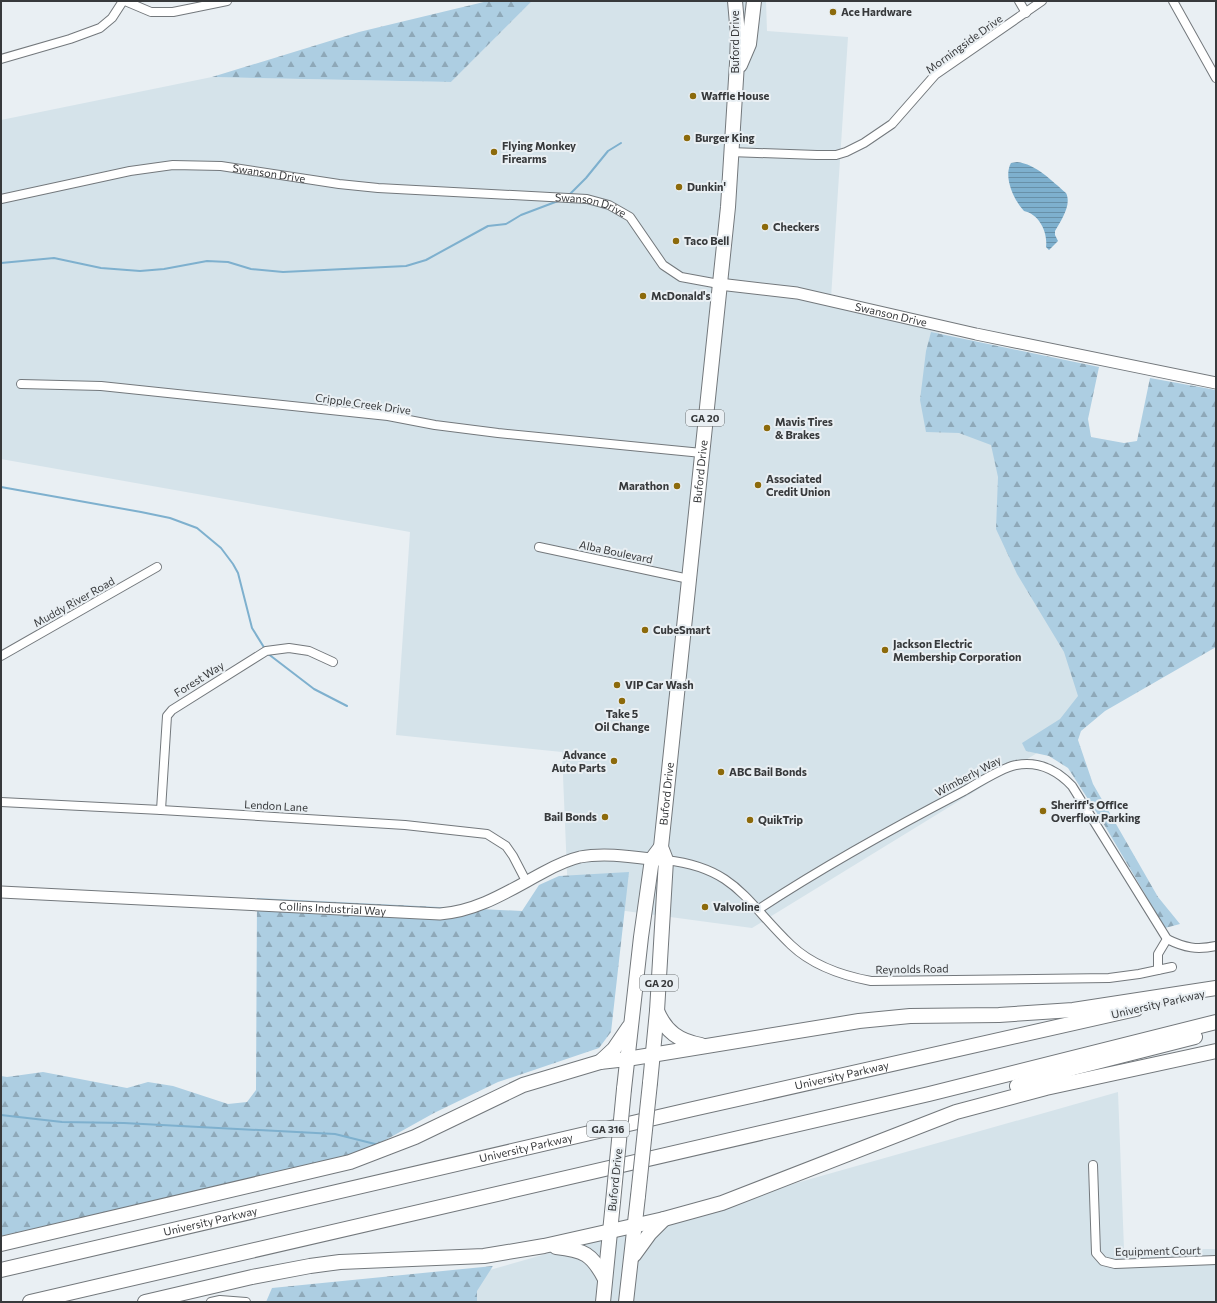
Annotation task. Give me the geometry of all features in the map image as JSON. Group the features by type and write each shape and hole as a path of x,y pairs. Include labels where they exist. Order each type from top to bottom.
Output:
{"highway":[{"name":"Buford Drive","path":"603,1302 631,1025 661,846 728,206 738,35 735,1"},
{"path":"736,74 749,44 754,1"},
{"name":"GA 20","path":"626,1302 636,1225 657,1011 659,860"},
{"path":"1,1244 350,1162 415,1137 523,1085 600,1062 627,1060 872,1019 910,1016 999,1015 1073,1010 1216,990"},
{"name":"University Parkway","path":"1,1270 693,1109 1216,990"},
{"path":"657,1011 664,1025 672,1034 683,1040 707,1046"},
{"path":"30,1302 929,1094 1216,1022"},
{"path":"600,1062 614,1049 631,1025"},
{"path":"956,1112 975,1102 1073,1068 1216,1032"},
{"path":"145,1302 252,1277 310,1266 340,1262 484,1256 544,1246 664,1219 722,1203 956,1112 1046,1088 1216,1051"},
{"path":"631,1261 643,1241 664,1219"},
{"path":"544,1246 574,1249 589,1256 598,1265 605,1280"}],"street":[{"path":"1,59 70,40 100,28 112,18 124,1 151,12 173,12 227,1"},
{"path":"1019,1 1026,13"},
{"name":"Morningside Drive","path":"730,152 836,155 864,143 892,124 935,75 1042,1"},
{"path":"1173,1 1216,78"},
{"name":"Swanson Drive","path":"1,199 130,171 173,165 221,166 339,184 378,188 587,199 609,205 630,218 663,265 681,277 719,284 797,293 976,334 1216,382"},
{"name":"Cripple Creek Drive","path":"21,384 116,387 388,416 435,425 498,433 702,453"},
{"name":"Alba Boulevard","path":"539,547 689,579"},
{"name":"Muddy River Road","path":"1,656 157,567"},
{"name":"Forest Way","path":"161,810 168,716 172,710 256,655 266,651 289,648 309,651 332,662"},
{"name":"Wimberly Way","path":"759,909 943,802 1014,765 1030,764 1047,767 1056,771 1072,786 1167,939"},
{"name":"Lendon Lane","path":"1,802 405,825 487,834 506,846 526,881"},
{"name":"Collins Industrial Way","path":"1,892 440,914 471,909 560,864 580,857 601,855 659,860"},
{"name":"Reynolds Road","path":"659,860 697,867 719,875 739,889 792,946 814,961 843,974 871,981 1109,978 1172,967"},
{"path":"1158,970 1158,954 1167,939 1185,948 1193,949 1216,946"},
{"name":"Equipment Court","path":"1093,1165 1096,1253 1102,1261 1115,1264 1216,1260"},
{"path":"211,1302 220,1300 246,1302"}],"shaded area":[{"path":"532,1 766,1 767,31 848,37 831,298 940,324 928,416 1005,429 1099,715 752,928 566,903 568,895 562,752 396,735 410,532 1,459 1,120 212,77 451,82"},
{"path":"1017,162 1031,166 1049,178 1066,193 1068,202 1067,207 1055,231 1058,241 1049,250 1046,247 1046,235 1041,224 1034,216 1024,211 1013,195 1008,175 1011,163"},
{"path":"1118,1092 1124,1249 1216,1249 1216,1302 467,1302 465,1277"}],"green space":[{"path":"488,1 532,1 451,82 212,77 359,32"},
{"path":"931,332 1099,367 1088,419 1091,437 1124,443 1137,441 1150,378 1216,390 1216,647 1105,711 1081,731 1078,740 1093,784 1158,897 1180,924 1165,928 1102,821 1068,768 1049,756 1026,751 1022,743 1060,719 1078,696 1064,652 1017,574 996,529 998,477 991,445 959,433 926,432 920,400 926,351"},
{"path":"629,872 611,1032 599,1048 498,1082 434,1113 364,1152 187,1195 1,1236 1,1076 7,1077 43,1072 127,1088 148,1082 173,1086 228,1104 247,1102 256,1090 257,898 522,911 539,885 559,876"},
{"path":"493,1266 477,1291 477,1302 266,1302 272,1288"}],"waterway":[{"path":"569,195 586,178 608,151 621,143"},
{"path":"1,263 54,258 101,268 140,271 164,269 207,261 228,262 251,269 283,272 406,266 426,260 488,226 506,224 521,215 558,201"},
{"path":"1,487 170,518 197,528 221,548 233,564 238,573 252,628 265,649"},
{"path":"267,653 314,689 347,706"},
{"path":"1,1115 62,1122 124,1123 335,1134 379,1145"}],"place":[{"name":"Ace Hardware","path":"833,12"},
{"name":"Waffle House","path":"693,96"},
{"name":"Burger King","path":"687,138"},
{"name":"Flying Monkey Firearms","path":"494,152"},
{"name":"Dunkin'","path":"679,187"},
{"name":"Checkers","path":"765,227"},
{"name":"Taco Bell","path":"676,241"},
{"name":"McDonald's","path":"643,296"},
{"name":"Mavis Tires & Brakes","path":"767,428"},
{"name":"Associated Credit Union","path":"758,485"},
{"name":"Marathon","path":"677,486"},
{"name":"CubeSmart","path":"645,630"},
{"name":"Jackson Electric Membership Corporation","path":"885,650"},
{"name":"VIP Car Wash","path":"617,685"},
{"name":"Take 5 Oil Change","path":"622,701"},
{"name":"Advance Auto Parts","path":"614,761"},
{"name":"ABC Bail Bonds","path":"721,772"},
{"name":"Sheriff's Office Overflow Parking","path":"1043,811"},
{"name":"Bail Bonds","path":"605,817"},
{"name":"QuikTrip","path":"750,820"},
{"name":"Valvoline","path":"705,907"}]}
